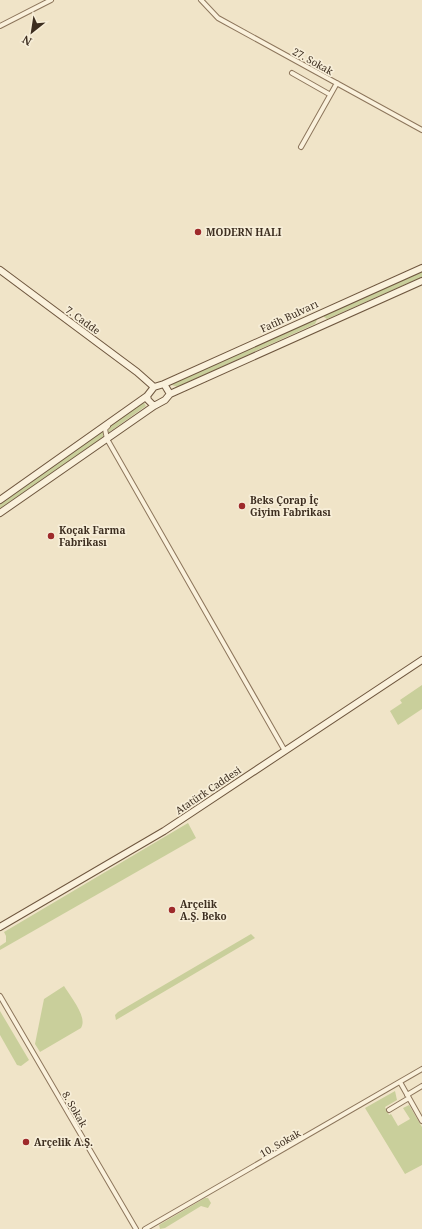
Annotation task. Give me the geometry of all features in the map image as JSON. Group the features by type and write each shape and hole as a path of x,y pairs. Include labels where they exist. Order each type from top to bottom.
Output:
{"main road":[{"name":"Fatih Bulvarı","path":"154,387 164,384 422,268"},
{"name":"7. Cadde","path":"0,270 137,372 154,387"},
{"path":"0,513 154,406 165,400 170,394 422,281"},
{"path":"164,384 170,394"},
{"path":"0,500 147,396 154,387"},
{"path":"147,396 154,406"},
{"name":"Atatürk Caddesi","path":"0,927 164,831 422,660"}],"street":[{"path":"0,26 51,0"},
{"name":"27. Sokak","path":"201,0 218,18 422,130"},
{"path":"292,74 329,94"},
{"path":"301,147 329,94 337,83"},
{"path":"118,417 105,429 107,439 285,751"},
{"name":"8. Sokak","path":"0,996 136,1229"},
{"name":"10. Sokak","path":"145,1229 422,1069"},
{"path":"400,1082 422,1121"},
{"path":"389,1110 422,1086"}],"green space":[{"path":"422,270 422,277 327,319 324,317 324,314"},
{"path":"315,318 317,320 315,324 177,387 172,385 172,383"},
{"path":"143,401 146,406 108,433 109,427"},
{"path":"103,431 103,438 0,509 0,502"},
{"path":"422,685 422,709 398,725 390,711 402,703 400,700"},
{"path":"188,823 196,838 0,950 0,946 6,942 4,932"},
{"path":"251,934 255,938 116,1020 115,1015 118,1012"},
{"path":"64,986 74,1001 83,1023 81,1028 40,1052 35,1044 44,999"},
{"path":"0,1011 29,1060 21,1066 17,1065 0,1035"},
{"path":"395,1091 397,1100 385,1107 389,1115 391,1114 398,1126 410,1119 403,1108 409,1105 422,1127 422,1165 405,1174 365,1108"},
{"path":"205,1198 208,1198 211,1203 208,1208 201,1206 165,1228 160,1229 159,1225"}],"place":[{"name":"MODERN HALI","path":"198,232"},
{"name":"Beks Çorap İç Giyim Fabrikası","path":"242,506"},
{"name":"Koçak Farma Fabrikası","path":"51,536"},
{"name":"Arçelik A.Ş. Beko","path":"172,910"},
{"name":"Arçelik A.Ş.","path":"26,1142"}]}
